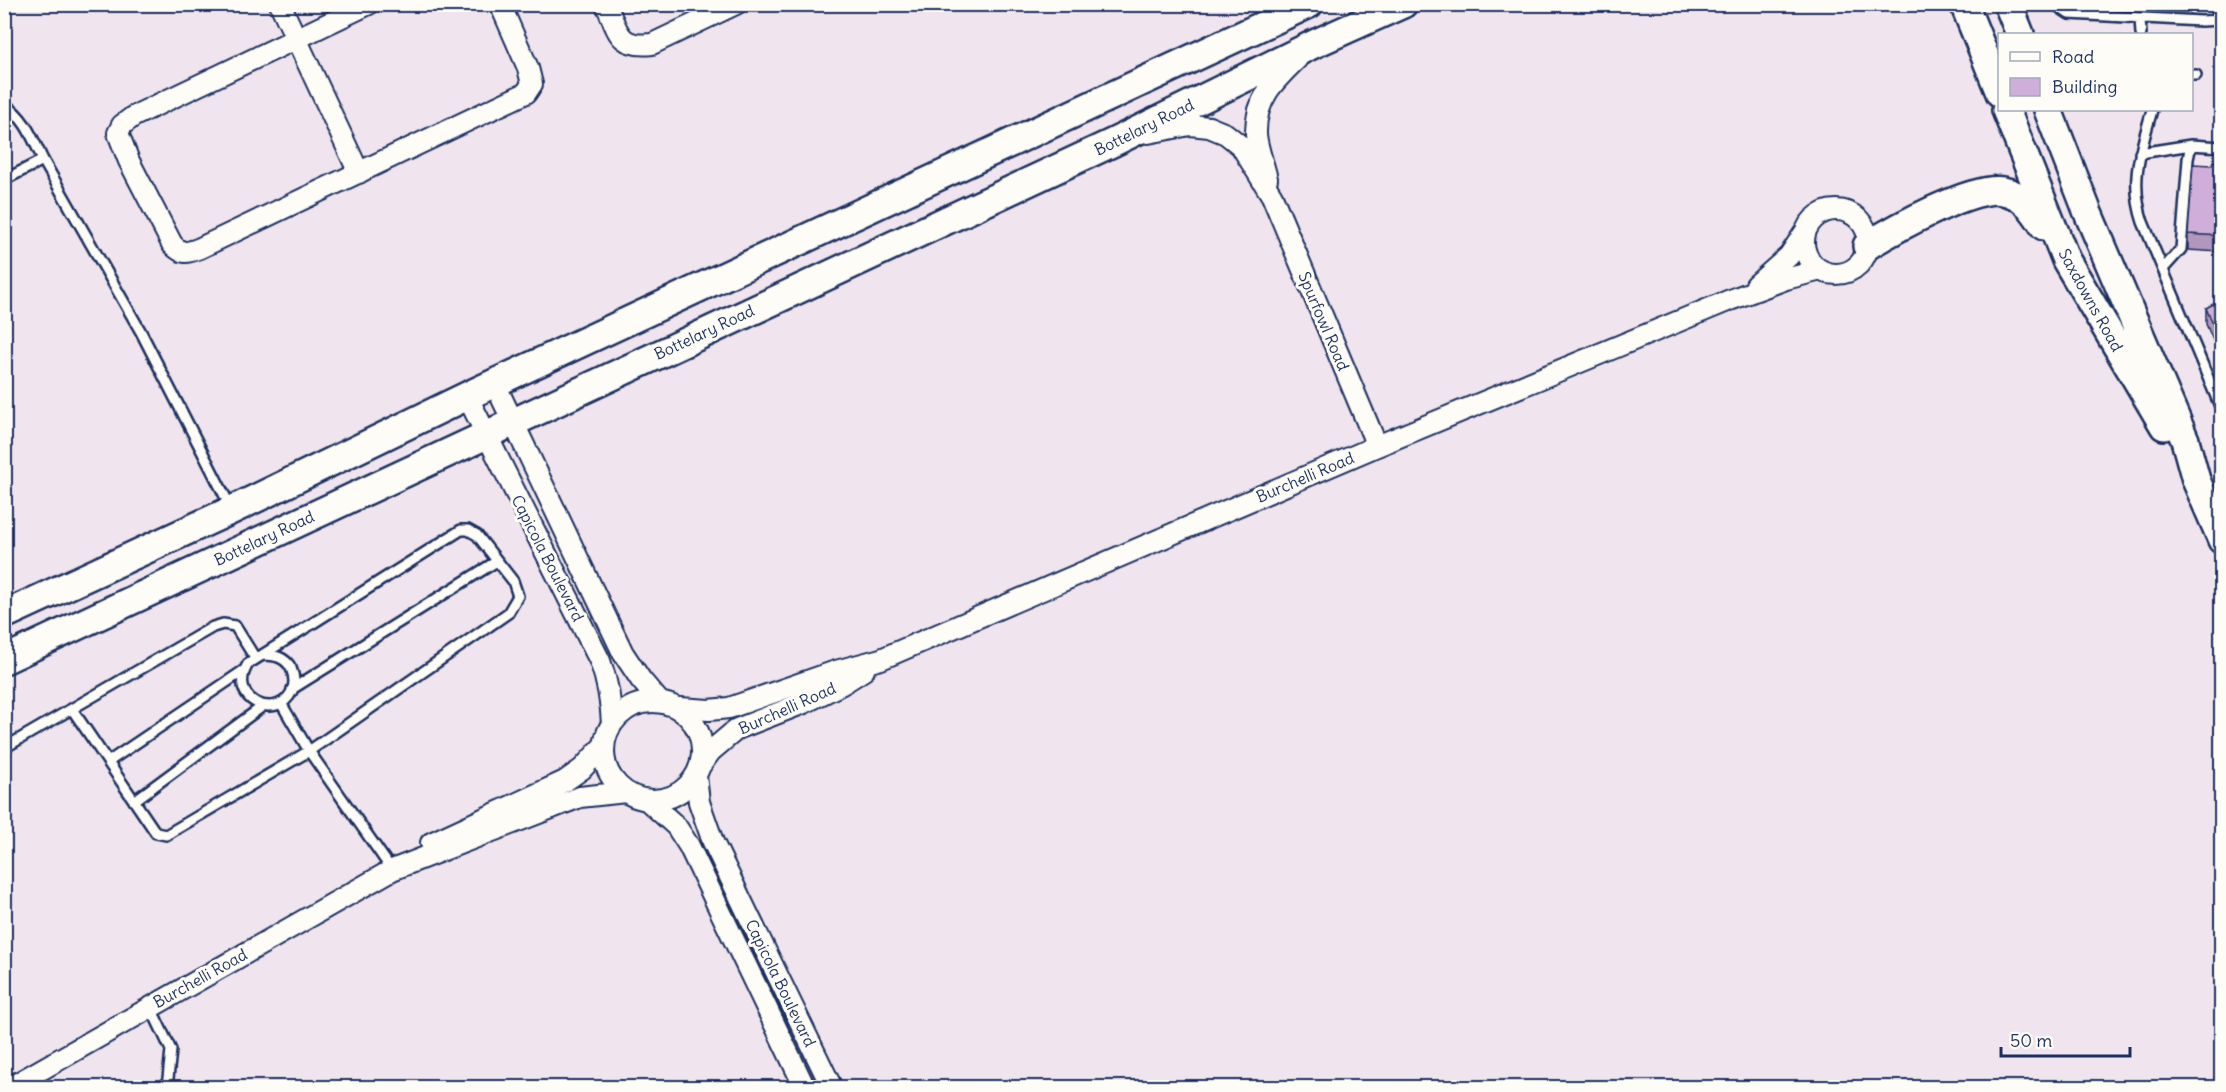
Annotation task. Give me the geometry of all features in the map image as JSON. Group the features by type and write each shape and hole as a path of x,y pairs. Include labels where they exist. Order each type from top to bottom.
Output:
{"main road":[{"path":"4,615 232,510 467,396 1309,4"},
{"name":"Bottelary Road","path":"4,660 1114,142 1314,44 1403,4"},
{"path":"1964,4 1998,88"},
{"path":"2008,4 2020,33"},
{"name":"Saxdowns Road","path":"2006,111 2066,260 2196,480 2222,540"},
{"name":"Saxdowns Road","path":"2048,111 2088,213 2185,440 2196,480"},
{"path":"1867,246 1898,227 1971,195 2002,191 2020,197 2034,209 2066,260"},
{"path":"2196,480 2222,508"}],"street":[{"path":"280,4 359,173"},
{"path":"369,4 346,10 295,38 134,116 122,125 118,133 129,161 172,244 178,251 185,254 200,248 526,93 532,84 528,68 500,4"},
{"path":"606,4 621,37 637,46 652,44 736,4"},
{"name":"Spurfowl Road","path":"1314,44 1269,86 1259,110 1256,135 1272,196 1377,446"},
{"name":"Spurfowl Road","path":"1114,142 1164,129 1190,125 1209,127 1226,134 1241,146 1272,196"},
{"path":"1827,211 1848,212 1864,226 1867,236 1864,256 1850,270 1840,273 1821,270 1814,265 1805,251 1805,232 1817,216 1827,211"},
{"name":"Burchelli Road","path":"1730,300 1773,272 1789,256 1805,232"},
{"name":"Burchelli Road","path":"680,708 709,711 729,708 836,671 881,659 1377,446 1730,300 1786,279 1821,270"},
{"name":"Capicola Boulevard","path":"495,384 623,653 659,701"},
{"name":"Capicola Boulevard","path":"467,396 600,662 609,691 612,724"},
{"name":"Burchelli Road","path":"698,771 711,751 737,729 804,703 842,684 881,659"},
{"path":"648,701 659,701 680,708 695,724 703,744 698,771 680,792 659,800 647,800 626,792 611,776 604,756 604,745 612,724 627,709 648,701"},
{"name":"Burchelli Road","path":"392,870 414,850 565,781 582,769 604,745"},
{"name":"Capicola Boulevard","path":"698,771 699,802 713,842 832,1088"},
{"name":"Burchelli Road","path":"9,1088 392,870 580,797 626,792"},
{"name":"Capicola Boulevard","path":"647,800 676,826 688,846 805,1088"}],"lane":[{"path":"2058,4 2069,14 2140,19 2221,20 2214,4"},
{"path":"2140,19 2141,33"},
{"path":"4,104 21,117 141,332 232,510"},
{"path":"2152,111 2136,172 2136,199 2143,222 2222,411"},
{"path":"2140,153 2191,145 2222,147"},
{"path":"2163,269 2181,249 2191,145"},
{"path":"4,180 43,160"},
{"path":"72,709 156,833 166,835 309,751 508,614 518,596 513,581 477,535 468,530 461,530 259,656 243,671 108,762"},
{"path":"292,689 497,561"},
{"path":"4,748 213,627 224,624 235,626 259,656"},
{"path":"243,671 242,680 248,697 263,706 281,703 288,697 294,680 288,664 273,655 259,656"},
{"path":"281,703 309,751 392,870"},
{"path":"134,801 263,706"},
{"path":"150,1006 171,1050 167,1088"}],"building":[{"path":"2213,161 2222,162 2222,274 2218,274 2221,236 2188,234 2193,164 2212,165"},
{"path":"2222,288 2222,345 2206,308 2221,300"}]}
